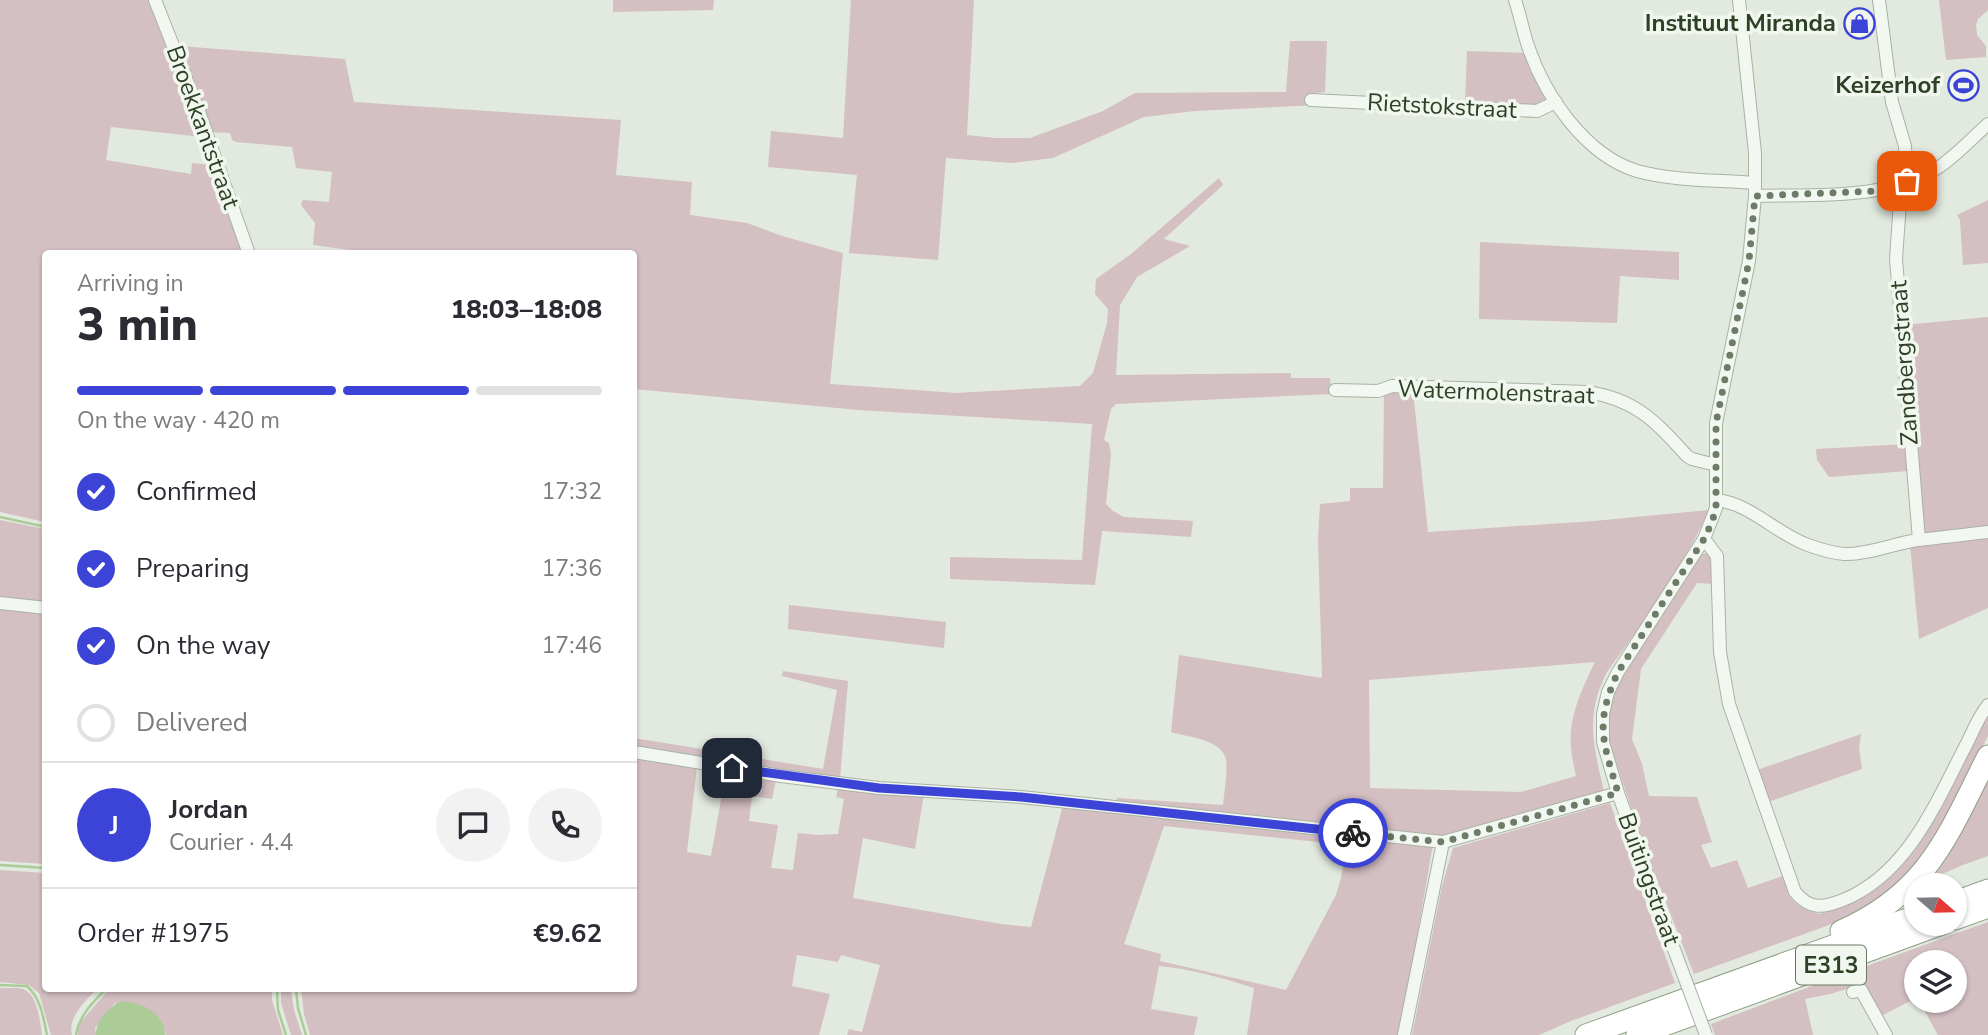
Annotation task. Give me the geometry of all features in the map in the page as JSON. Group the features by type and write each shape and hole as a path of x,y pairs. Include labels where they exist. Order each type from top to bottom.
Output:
{"highway":[{"path":"1790,962 1799,949 1851,927 1877,912 1921,875 1947,838 1988,756"},
{"path":"1967,898 1988,890"},
{"path":"1967,915 1988,907"},
{"name":"E313","path":"1586,1035 1904,920"},
{"name":"E313","path":"1637,1035 1909,936"}],"street":[{"name":"Broekkantstraat","path":"155,0 198,109 248,250"},
{"path":"1515,0 1528,47 1556,102 1593,146 1627,167 1663,176 1755,189 1876,191 1938,167 1988,124"},
{"name":"Buitingstraat","path":"1706,1035 1618,793 1603,742 1603,714 1608,692 1618,672 1704,539 1712,522 1717,500 1716,423 1749,261 1755,189 1755,153 1739,0"},
{"name":"Zandbergstraat","path":"1878,0 1892,102 1905,146 1896,260 1919,540"},
{"name":"Rietstokstraat","path":"1311,100 1537,111 1556,102"},
{"name":"Watermolenstraat","path":"1335,390 1378,391 1392,386 1605,394 1645,413 1687,456 1716,465"},
{"path":"1717,500 1747,509 1778,531 1798,541 1839,553 1988,532"},
{"path":"1704,539 1717,556 1720,652 1729,704 1795,892 1809,905 1821,907 1849,897 1876,881 1895,864 1927,820 1988,705"},
{"path":"0,603 42,608"},
{"path":"637,752 781,776 879,788 1021,797 1443,842 1618,793"},
{"path":"1404,1035 1443,842"},
{"path":"1853,992 1861,990 1886,1035"}],"shaded area":[{"path":"0,0 148,0 202,137 111,127 106,160 191,174 192,163 211,165 223,191 241,250 42,250 42,521 0,512"},
{"path":"613,0 714,0 713,10 613,12"},
{"path":"851,0 974,0 967,135 1030,138 1103,111 1135,93 1286,92 1290,41 1327,41 1325,92 1317,93 1317,105 1195,111 1144,117 1053,158 1011,163 946,158 938,260 849,253 857,175 768,167 771,131 843,138"},
{"path":"1939,0 1988,0 1988,10 1978,19 1976,25 1977,35 1986,46 1986,57 1946,60"},
{"path":"180,46 345,59 354,102 621,120 616,175 692,182 690,215 747,223 843,253 830,384 956,393 1080,386 1093,373 1107,323 1108,309 1095,294 1096,279 1131,254 1219,178 1223,185 1164,239 1190,246 1137,277 1120,305 1116,375 1291,373 1291,378 1330,378 1331,394 1116,404 1111,409 1104,440 1109,443 1111,454 1106,504 1124,517 1193,521 1191,537 1102,531 1095,585 950,579 950,557 1082,560 1092,424 858,410 637,389 637,250 350,250 313,245 315,223 301,205 303,200 329,202 332,172 296,168 292,147 236,142 232,140 230,133 212,132"},
{"path":"1467,51 1526,53 1546,99 1535,106 1465,102"},
{"path":"1988,200 1988,263 1963,265 1960,220 1957,215"},
{"path":"1480,242 1679,252 1679,280 1620,276 1617,323 1479,319"},
{"path":"1988,317 1988,530 1925,534 1922,529 1903,325"},
{"path":"1397,390 1413,391 1428,532 1709,510 1675,573 1607,672 1600,687 1593,716 1593,730 1604,791 1434,838 1408,990 1397,1035 1247,1035 1254,988 1207,974 1159,966 1151,1009 1198,1017 1194,1035 847,1035 849,1029 862,1032 880,965 841,955 838,962 797,955 792,986 830,994 819,1035 310,1035 301,992 637,992 637,738 823,769 837,690 782,676 783,671 848,681 840,779 924,794 915,849 863,838 853,898 1031,927 1063,805 1116,810 1117,798 1223,805 1227,766 1221,750 1209,742 1171,732 1179,655 1322,678 1318,538 1320,504 1350,501 1350,488 1383,488 1384,394","holes":["1595,662 1577,703 1572,725 1571,748 1576,776 1521,792 1370,788 1369,680","697,767 726,771 711,856 687,852","776,780 838,789 836,797 844,799 838,834 798,833 793,870 771,868 778,825 749,821 752,796 772,799","1164,826 1347,845 1336,895 1286,990 1160,961 1161,954 1124,944"]},
{"path":"1908,444 1908,471 1829,477 1817,460 1816,449"},
{"path":"0,520 42,528 42,604 0,599"},
{"path":"1988,534 1988,608 1919,639 1910,544"},
{"path":"1702,554 1711,555 1714,584 1697,583 1641,669 1632,739 1642,764 1649,796 1697,797 1712,842 1701,845 1711,868 1737,860 1748,888 1783,876 1790,897 1798,905 1819,914 1851,902 1885,879 1988,713 1988,736 1931,845 1908,873 1904,873 1901,881 1854,916 1694,974 1643,844 1608,738 1609,712 1627,667"},
{"path":"789,605 946,622 944,648 788,629"},
{"path":"0,607 42,612 42,864 0,861"},
{"path":"1861,734 1859,748 1862,769 1768,802 1757,770"},
{"path":"1988,768 1988,856 1945,873 1929,873"},
{"path":"1610,803 1675,983 1539,1035 1412,1035 1442,886 1453,848"},
{"path":"0,870 42,873 42,992 94,992 75,1016 72,1035 51,1035 39,993 29,985 0,982"},
{"path":"1988,922 1988,1035 1938,1035 1926,1013 1967,1013 1967,950 1911,950 1949,936 1967,936 1967,930"},
{"path":"1904,952 1904,1004 1881,1016 1863,984 1805,999 1813,1035 1715,1035 1711,1024"},
{"path":"0,988 21,988 32,996 42,1035 0,1035"},
{"path":"106,992 272,992 283,1035 165,1035 166,1032 115,1003 95,1028 96,1035 78,1035 78,1025"},
{"path":"281,992 291,992 302,1035 291,1035 281,1003"},
{"path":"123,1001 151,1010 161,1021 165,1035 96,1035 104,1014"}],"waterway":[{"path":"0,517 42,526"},
{"path":"0,865 42,868"},
{"path":"0,985 27,986 32,991 43,1015 47,1035"},
{"path":"76,1035 83,1016 103,992"},
{"path":"277,992 278,1010 286,1035"},
{"path":"296,992 306,1035"}],"way so far":[{"path":"1353,833 1443,842 1618,793 1603,742 1603,714 1608,692 1618,672 1709,531 1712,522 1717,500 1716,423 1749,261 1755,196 1876,191 1907,181"}],"place":[{"name":"Instituut Miranda","path":"1859,23"},
{"name":"Keizerhof","path":"1963,85"}],"route":[{"path":"732,768 879,788 1021,797 1353,833"}]}
